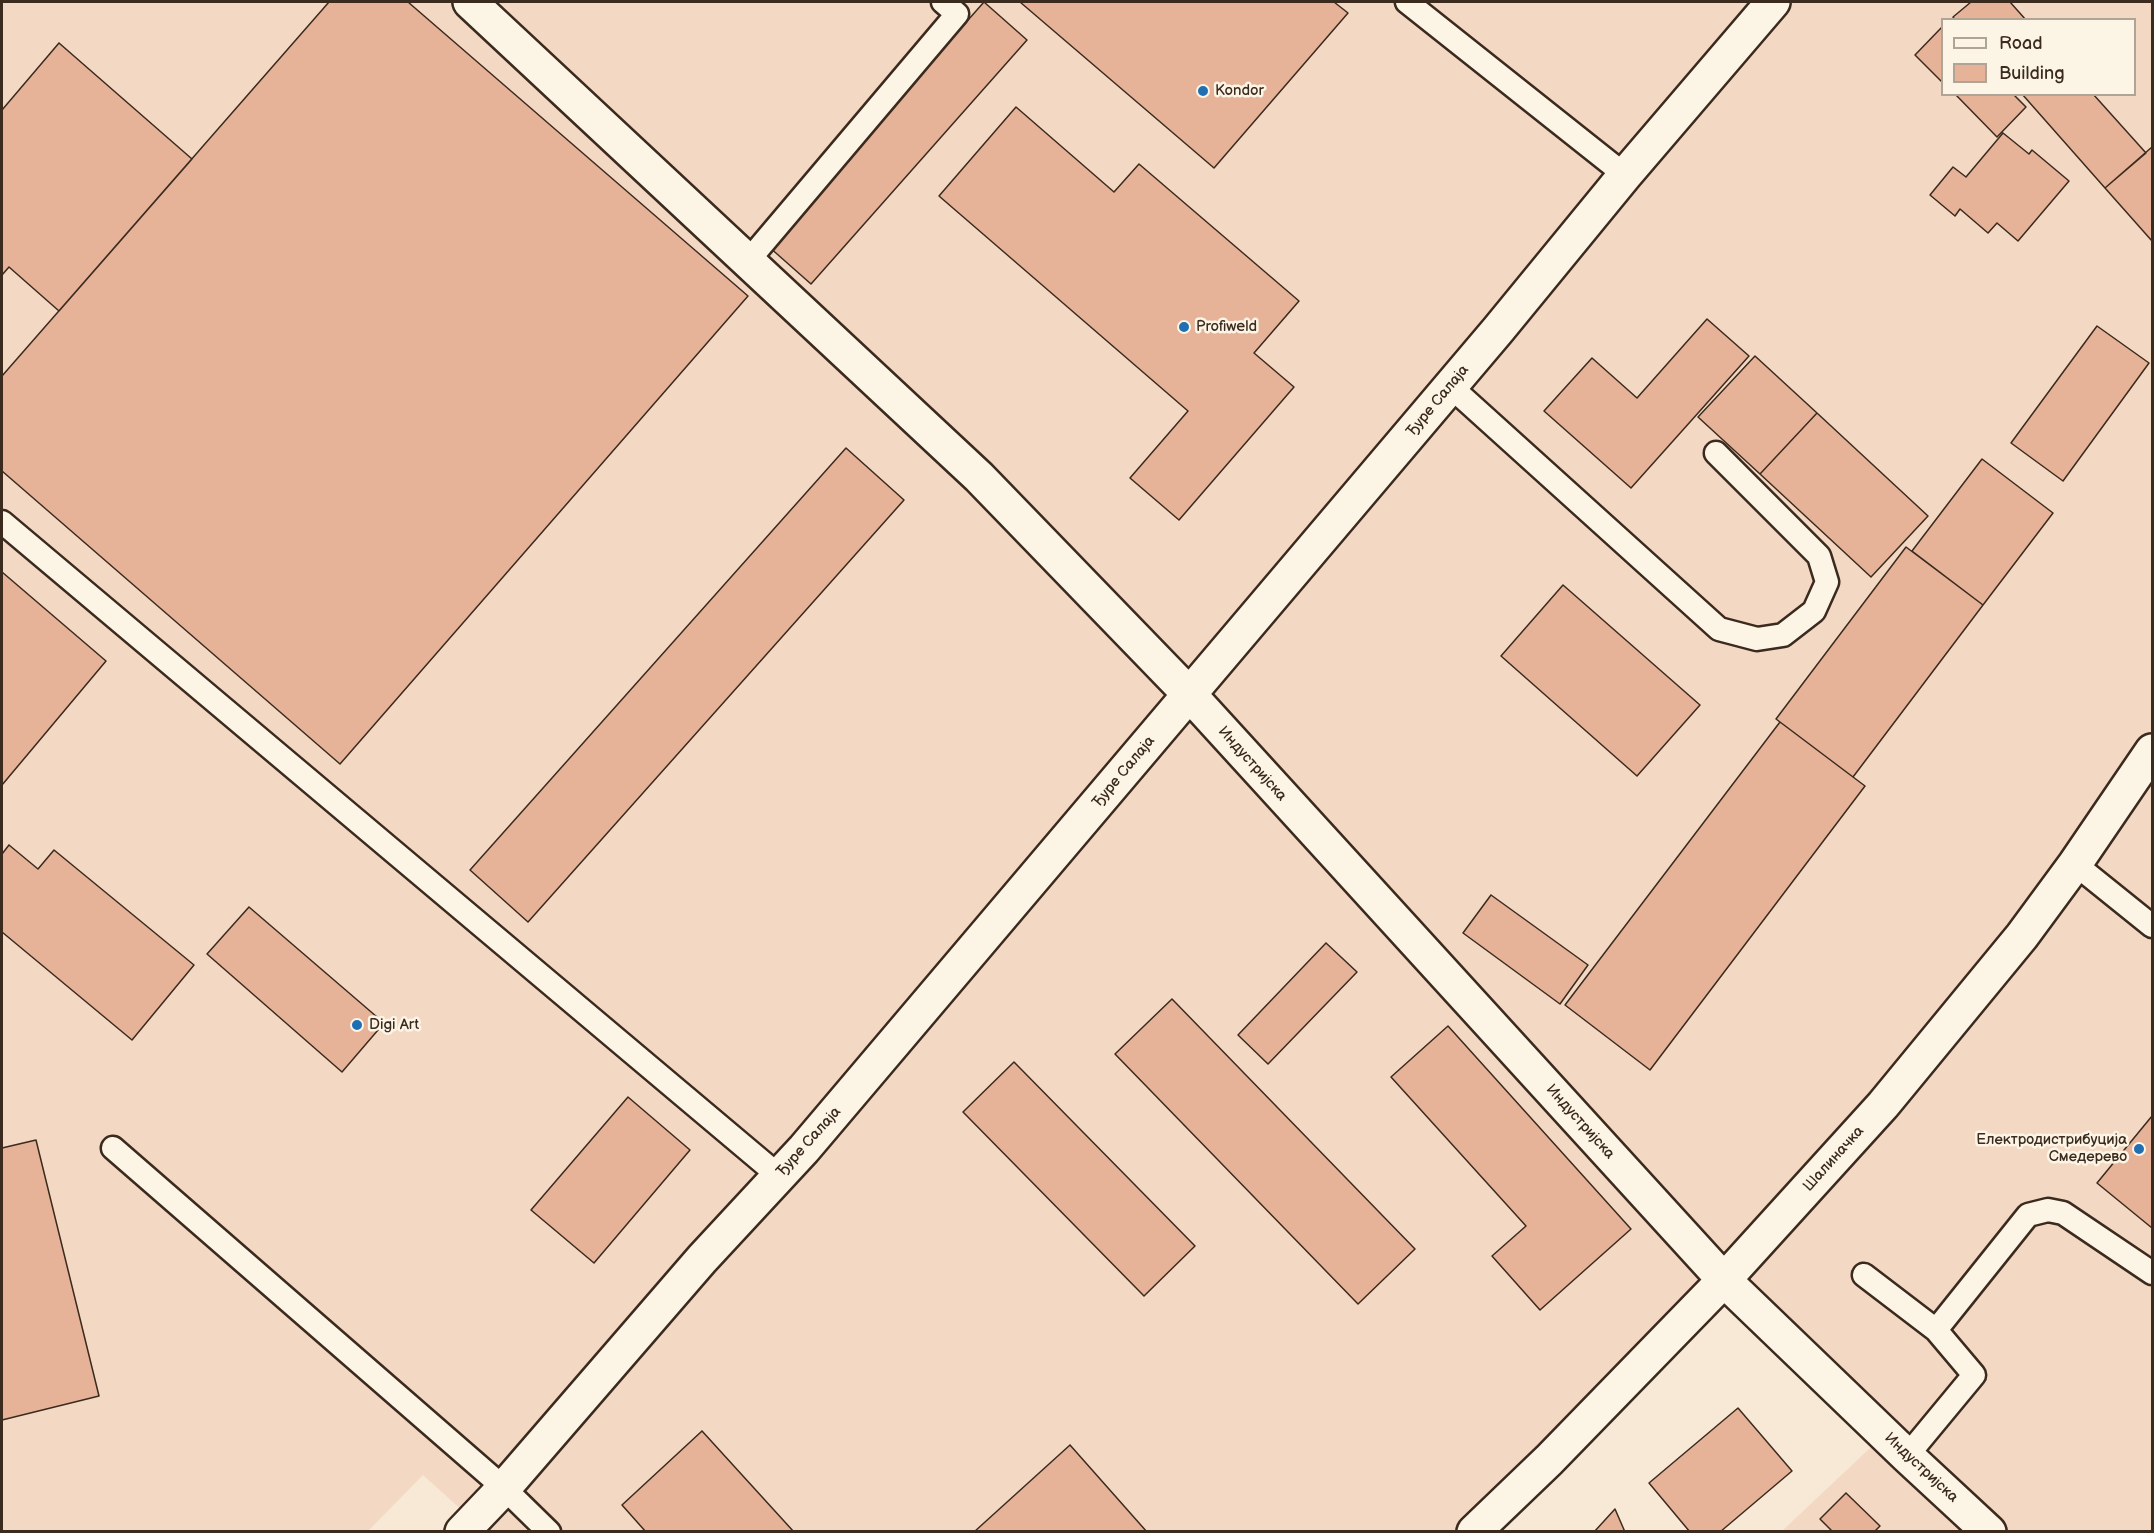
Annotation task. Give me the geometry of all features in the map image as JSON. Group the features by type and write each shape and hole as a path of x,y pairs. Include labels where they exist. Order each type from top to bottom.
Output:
{"street":[{"name":"Индустријска","path":"470,2 979,477 1190,695 1724,1280 1989,1532"},
{"name":"Ђуре Салаја","path":"462,1532 504,1488 702,1259 804,1149 1190,695 1624,175 1773,2"},
{"name":"Шалиначка","path":"1474,1532 1549,1460 1724,1280 1883,1105 2022,936 2075,864 2152,751"}],"lane":[{"path":"748,261 957,14 943,2"},
{"path":"1407,2 1624,175"},
{"path":"1450,386 1719,629 1757,639 1783,635 1814,611 1827,582 1819,556 1716,453"},
{"path":"2,522 779,1176"},
{"path":"2075,864 2152,926"},
{"path":"113,1148 504,1488 549,1532"},
{"path":"1936,1330 2028,1215 2048,1210 2063,1213 2152,1273"},
{"path":"1864,1275 1936,1330 1974,1375 1907,1456"}],"shaded area":[{"path":"2,2 2152,2 2152,1531 1782,1531 1885,1434 1724,1280 1474,1531 485,1531 423,1475 368,1531 2,1532"}],"building":[{"path":"329,2 408,2 748,296 340,764 2,471 2,376"},
{"path":"984,2 1027,40 811,284 768,246"},
{"name":"Kondor","path":"1020,2 1334,2 1348,13 1214,168"},
{"path":"1971,2 2010,2 2024,18 1954,18"},
{"path":"1941,28 1941,81 1915,55"},
{"path":"59,43 192,159 59,311 9,267 2,275 2,110"},
{"path":"1957,96 2015,96 2026,107 1997,137"},
{"path":"2024,96 2095,96 2146,153 2105,188"},
{"name":"Profiweld","path":"1016,107 1114,192 1139,164 1299,301 1254,353 1294,387 1179,520 1130,478 1188,411 939,196"},
{"path":"2003,133 2029,154 2032,150 2069,181 2018,241 1997,223 1988,233 1960,209 1955,216 1930,195 1953,167 1966,177"},
{"path":"2152,147 2152,241 2105,188"},
{"path":"1707,319 1749,356 1631,488 1544,411 1592,358 1637,398"},
{"path":"2097,326 2149,363 2063,481 2011,443"},
{"path":"1755,356 1817,413 1760,474 1698,417"},
{"path":"1817,413 1928,516 1871,577 1760,474"},
{"path":"846,448 904,500 528,922 470,870"},
{"path":"1982,459 2053,513 1983,605 1912,551"},
{"path":"1906,547 1983,605 1853,777 1776,719"},
{"path":"2,572 106,661 2,785"},
{"path":"1563,585 1700,705 1637,776 1501,656"},
{"path":"1780,722 1865,786 1650,1070 1565,1005"},
{"path":"9,845 38,869 54,850 194,965 132,1040 2,932 2,854"},
{"path":"1491,895 1588,965 1560,1004 1463,933"},
{"path":"249,907 384,1023 342,1072 207,954"},
{"path":"1326,943 1357,972 1268,1064 1238,1035"},
{"path":"1172,999 1415,1249 1358,1304 1115,1054"},
{"path":"1448,1026 1631,1229 1540,1310 1492,1256 1526,1226 1391,1077"},
{"path":"1014,1062 1195,1246 1144,1296 963,1112"},
{"path":"628,1097 690,1150 594,1263 531,1210"},
{"name":"Електродистрибуција Смедерево","path":"2152,1116 2152,1228 2097,1183"},
{"path":"36,1140 99,1396 2,1420 2,1148"},
{"path":"1738,1408 1792,1471 1720,1532 1690,1532 1649,1483"},
{"path":"702,1431 794,1532 646,1532 622,1505"},
{"path":"1070,1445 1147,1532 974,1532"},
{"path":"1846,1493 1880,1526 1874,1532 1833,1532 1820,1519"},
{"path":"1615,1509 1625,1532 1594,1532"}],"place":[{"name":"Kondor","path":"1203,91"},
{"name":"Profiweld","path":"1184,327"},
{"name":"Digi Art","path":"357,1025"},
{"name":"Електродистрибуција Смедерево","path":"2139,1149"}]}
